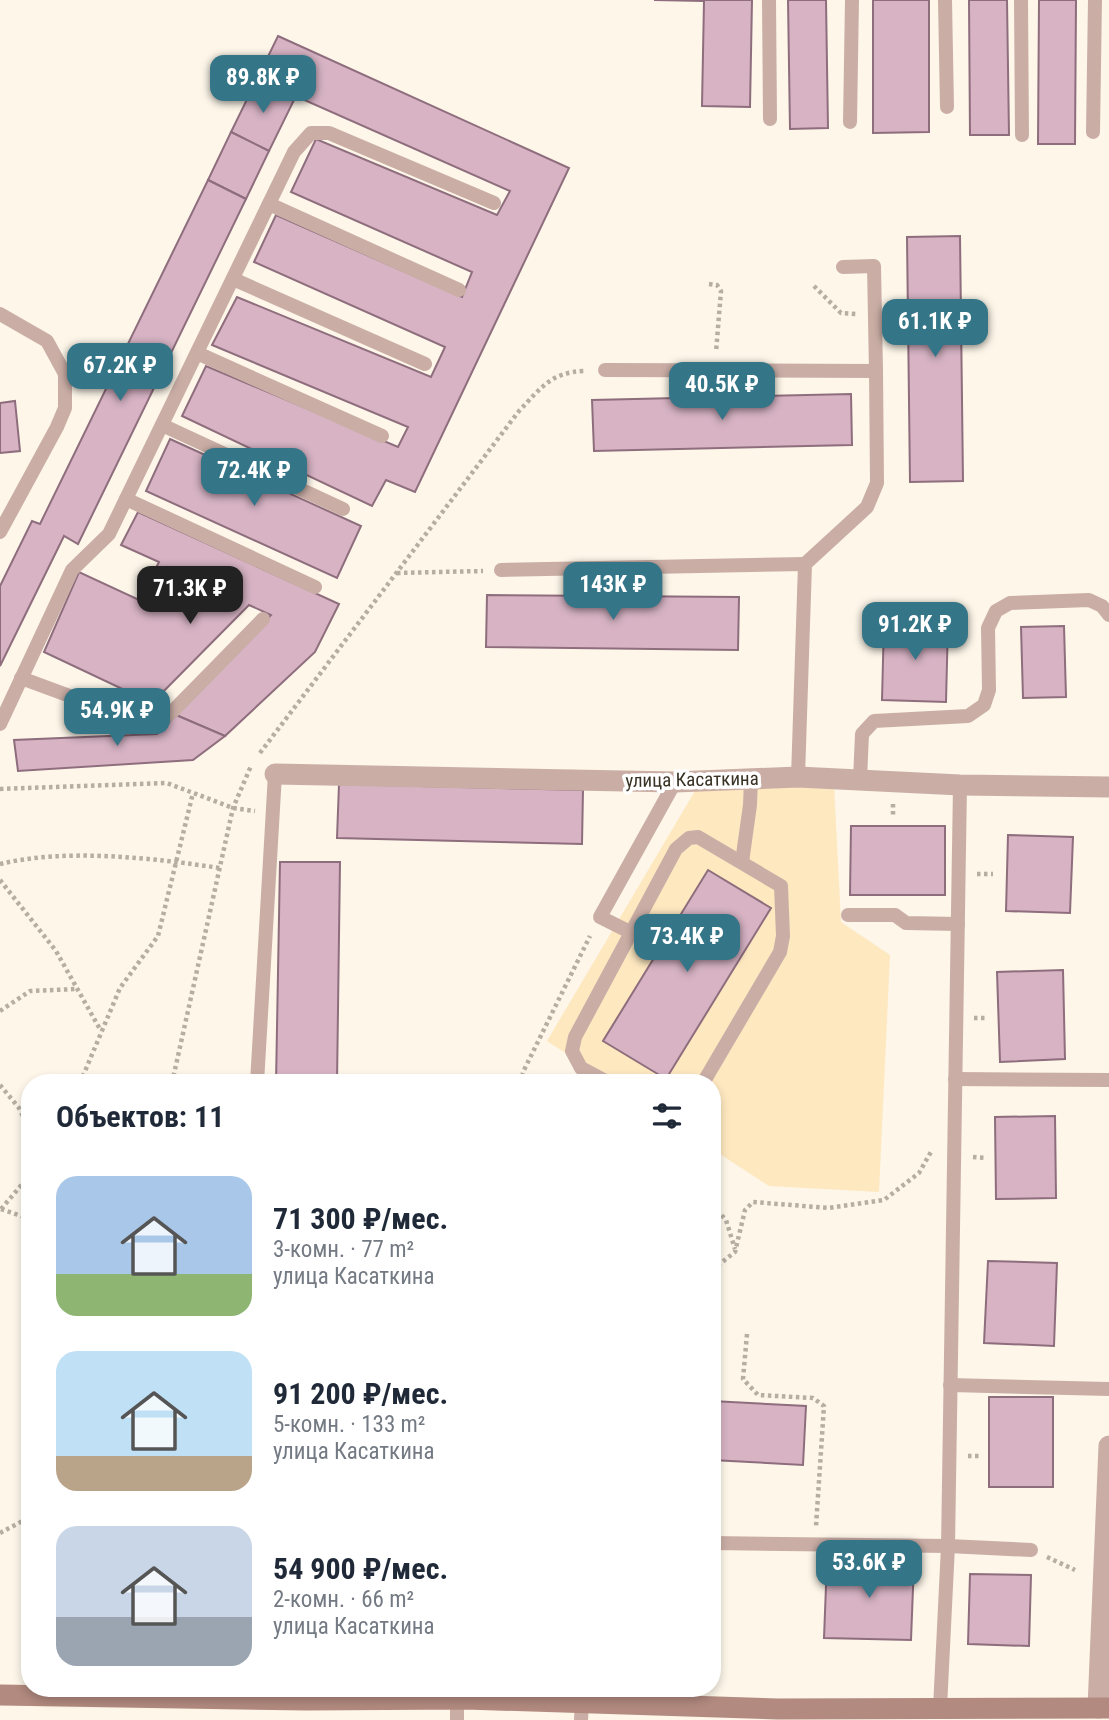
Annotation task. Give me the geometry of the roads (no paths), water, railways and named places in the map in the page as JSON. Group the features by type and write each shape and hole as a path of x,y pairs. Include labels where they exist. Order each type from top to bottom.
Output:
{"street":[{"name":"улица Касаткина","path":"275,774 675,782 798,777 960,785 1109,787"},
{"path":"563,1697 582,1711 762,1714 940,1708 1103,1708 1109,1448"},
{"path":"0,1695 21,1695"},
{"path":"123,1697 307,1700 336,1697"},
{"path":"383,1697 457,1709 545,1697"}],"lane":[{"path":"769,0 770,119"},
{"path":"850,122 852,0"},
{"path":"945,0 947,107"},
{"path":"1021,0 1022,135"},
{"path":"1093,132 1095,0"},
{"path":"0,724 72,569 109,534 294,152 311,133 329,133 494,203"},
{"path":"269,204 459,290"},
{"path":"501,570 804,564 867,507 877,483 874,265 843,267"},
{"path":"233,279 425,364"},
{"path":"0,314 47,341 65,374 65,408 61,418 0,532"},
{"path":"197,353 382,436"},
{"path":"605,370 876,371"},
{"path":"162,425 343,509"},
{"path":"126,499 315,587"},
{"path":"798,777 804,564"},
{"path":"860,780 862,734 874,721 968,716 984,705 989,690 988,628 996,611 1010,603 1089,600 1102,606 1109,615"},
{"path":"22,678 143,723 155,723 171,713 262,619"},
{"path":"258,1074 275,774"},
{"path":"741,862 750,805 751,779"},
{"path":"631,932 600,917 675,782"},
{"path":"940,1708 947,1546 960,785"},
{"path":"592,1074 581,1068 572,1051 575,1037 676,849 689,838 698,836 781,886 783,936 780,952 708,1074"},
{"path":"848,915 895,915 906,923 958,924"},
{"path":"955,1079 1109,1080"},
{"path":"950,1385 1109,1389"},
{"path":"721,1543 947,1546 1031,1550"}]}
